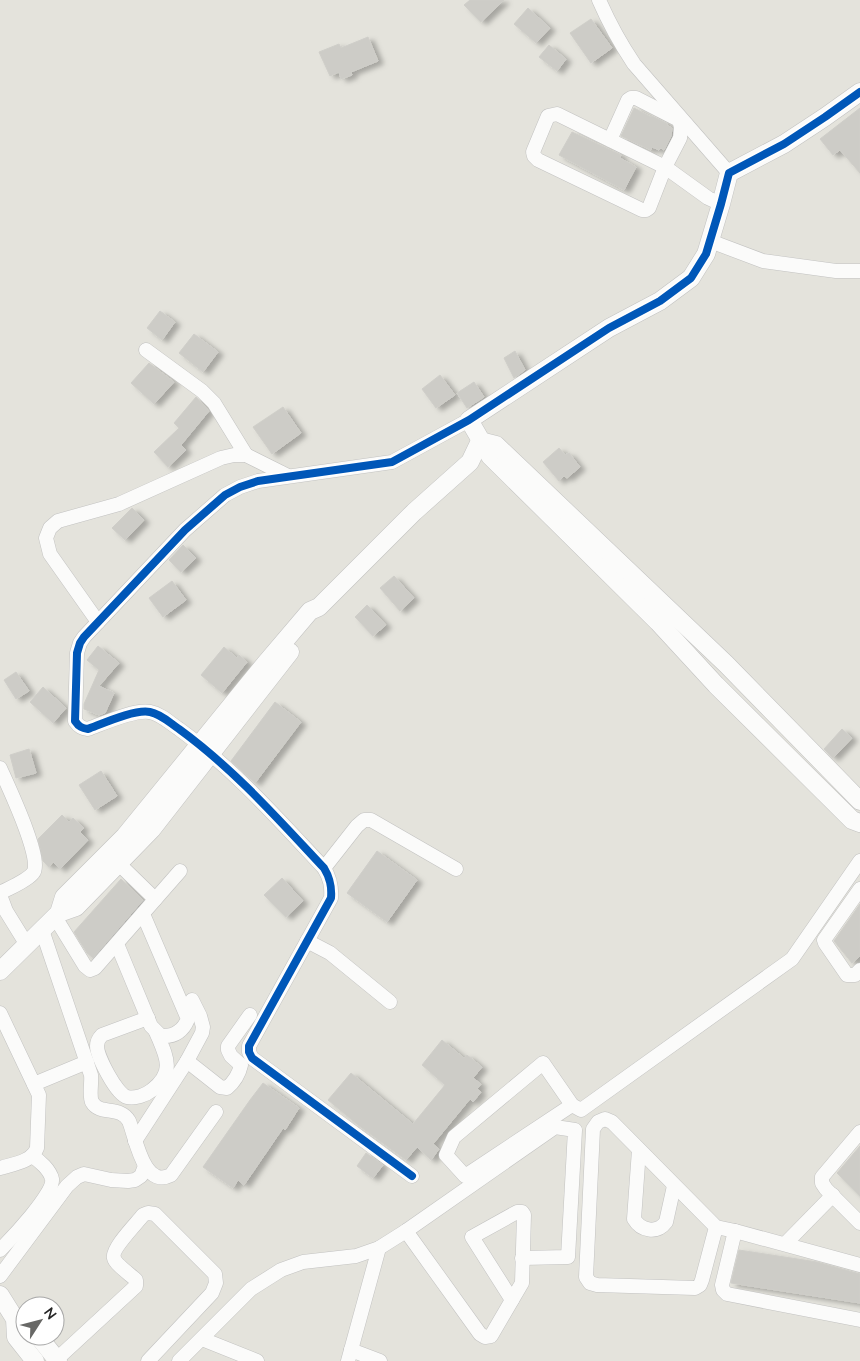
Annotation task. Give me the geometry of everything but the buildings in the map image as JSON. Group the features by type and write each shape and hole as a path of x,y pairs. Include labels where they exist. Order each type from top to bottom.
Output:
{"street":[{"path":"599,0 610,26 634,64 728,173"},
{"path":"728,173 784,144 825,118 860,92"},
{"path":"610,140 628,100 631,98 636,98 679,120 682,127 680,138 665,167 649,208 646,210 642,210 538,160 533,152 548,116 557,114 665,167 708,198 722,204"},
{"path":"412,1176 252,1058 249,1052 248,1046 331,898 330,878 324,868 256,795 205,749 160,716 150,712 138,712 88,729 78,726 75,721 77,653 80,643 186,530 225,495 240,487 258,481 392,462 469,420 609,328 660,301 691,278 706,254 722,204 728,173"},
{"path":"710,241 764,260 836,271 860,271"},
{"path":"146,350 202,391 214,403 246,455"},
{"path":"469,420 490,456 658,622 716,685 852,820 860,824"},
{"path":"0,971 57,915 76,907 119,864 146,824 269,668 310,611 319,607 414,512 470,462 480,440"},
{"path":"480,440 496,444 574,518 726,664 860,802"},
{"path":"98,622 50,554 46,538 50,528 58,521 119,504 221,458 234,455 246,455 288,476"},
{"path":"0,768 3,784 23,819 36,864 34,872 0,894 6,911 26,945"},
{"path":"324,868 357,826 364,820 371,820 456,869"},
{"path":"57,915 64,897 125,836 146,824"},
{"path":"572,1105 465,1176 446,1155 454,1137 543,1063 572,1105 581,1110 792,959 860,861"},
{"path":"119,864 155,899"},
{"path":"57,915 85,966 90,970 95,968 117,944 180,871"},
{"path":"860,889 824,940 847,975 855,975 860,970"},
{"path":"117,944 151,1026 161,1036 181,1031 186,1026 188,1019 143,914"},
{"path":"42,930 91,1075 92,1086 90,1096 93,1103 97,1108 124,1115 128,1121 141,1158 151,1173 158,1177 166,1178 172,1175 216,1112"},
{"path":"306,941 330,953 390,1002"},
{"path":"135,1141 187,1061 202,1033 203,1027 200,1016 192,1000"},
{"path":"0,1014 39,1095 37,1148 35,1153 21,1162 0,1168"},
{"path":"187,1061 220,1087 227,1088 232,1084 240,1071 241,1065 231,1056 228,1046 250,1016"},
{"path":"148,1018 102,1035 98,1040 99,1055 112,1084 119,1093 127,1097 147,1094 165,1076 167,1070 165,1056 156,1032"},
{"path":"34,1084 87,1062"},
{"path":"716,1227 702,1280 700,1285 695,1288 597,1285 590,1283 586,1277 593,1129 598,1122 605,1119 612,1122 716,1227 860,1264"},
{"path":"179,1361 251,1289 282,1270 303,1262 356,1256 379,1248 555,1127 575,1130 568,1257 522,1258"},
{"path":"860,1132 822,1178 822,1184 860,1223"},
{"path":"639,1150 634,1219 637,1225 644,1229 662,1227 666,1222 674,1186"},
{"path":"0,1250 41,1204 52,1186 52,1179 48,1171 32,1156"},
{"path":"0,1276 67,1186 77,1177 84,1174 111,1180 135,1180 141,1176 145,1166"},
{"path":"785,1244 833,1194"},
{"path":"406,1231 480,1334 485,1337 491,1336 522,1283 524,1215 522,1212 517,1212 472,1237 512,1300"},
{"path":"46,1346 58,1360 136,1286 136,1280 114,1260 113,1254 143,1215 148,1213 155,1214 215,1274 216,1284 212,1293 148,1361"},
{"path":"735,1231 722,1285 723,1290 727,1294 860,1320"},
{"path":"379,1248 350,1355 380,1361"},
{"path":"0,1295 15,1314"},
{"path":"202,1339 257,1361"},
{"path":"23,1346 35,1361"}],"cycle path":[{"path":"412,1176 252,1058 249,1052 249,1046 331,898 330,882 324,868 273,813 219,761 162,717 154,713 144,712 119,717 88,729 78,725 75,721 77,653 80,643 185,530 225,495 240,487 258,481 392,462 469,420 609,328 660,301 691,278 706,254 729,173 784,144 860,92"}]}
